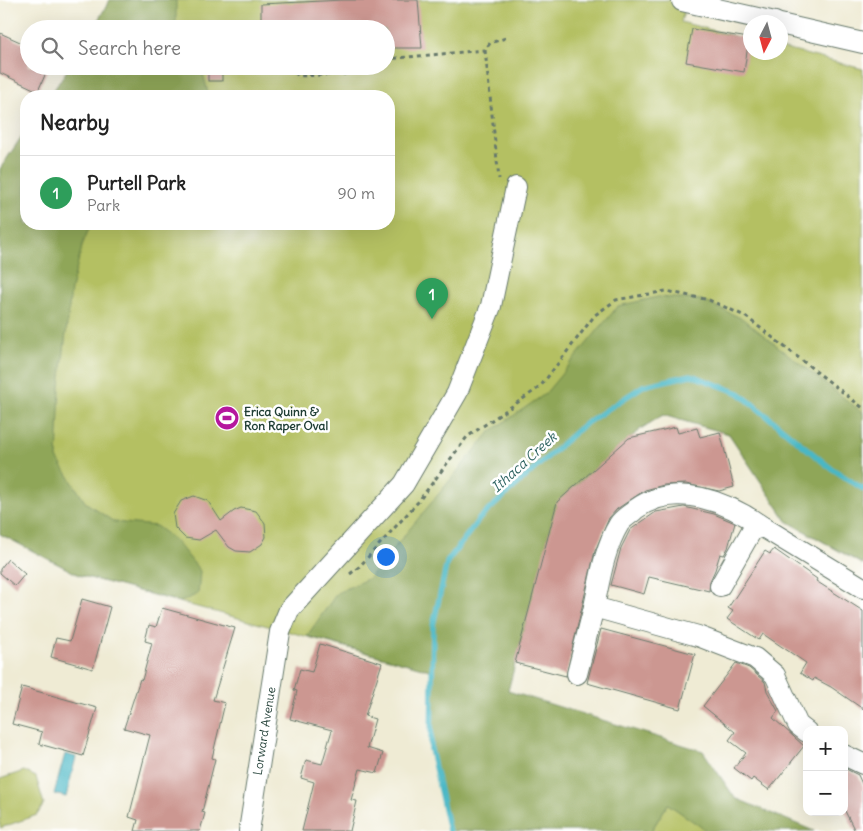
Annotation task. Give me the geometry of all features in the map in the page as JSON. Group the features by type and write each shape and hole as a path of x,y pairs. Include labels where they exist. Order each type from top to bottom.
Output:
{"street":[{"path":"682,1 744,15"},
{"path":"788,26 863,43"},
{"name":"Lorward Avenue","path":"249,831 280,632 289,610 404,484 452,401 491,306 508,187"},
{"path":"577,674 608,546 620,521 644,503 672,494 710,499 742,512 763,527 863,588"},
{"path":"720,586 752,530 763,527"},
{"path":"594,607 698,636 755,658 776,675 798,725 803,729"},
{"path":"848,757 863,764"}],"path":[{"path":"395,57 484,50 490,44 509,37"},
{"path":"484,50 508,187"},
{"path":"297,75 324,75"},
{"path":"344,577 359,567 418,502 467,437 540,387 595,315 616,300 666,291 709,300 745,316 863,408"}],"green space":[{"path":"110,0 687,0 681,22 743,38 743,60 788,60 788,50 863,69 863,565 787,521 729,434 663,415 642,428 566,494 526,622 503,708 456,677 79,575 0,534 0,169 20,139 20,230 395,230 395,90 54,90 64,75 395,75 395,20 98,20"},
{"path":"110,0 176,0 176,20 98,20"},
{"path":"64,75 203,75 207,90 54,90"},
{"path":"20,139 20,230 88,230 83,243 71,289 60,386 57,458 85,502 114,522 156,526 175,540 200,571 198,594 180,602 79,575 0,534 0,169"},
{"path":"658,297 701,300 743,319 863,413 863,564 787,521 729,434 663,415 642,428 566,494 526,622 508,691 703,751 735,798 814,831 707,831 668,804 651,831 449,831 431,749 433,671 307,636 337,593 369,578 490,432 545,394 618,306"},
{"path":"24,771 36,777 44,804 37,815 0,828 0,779"},
{"path":"668,804 705,828 703,831 651,831"}],"water":[{"path":"65,754 76,757 66,797 54,794"}],"building":[{"path":"343,0 418,0 422,48 395,48 395,20 261,20 261,4"},
{"path":"692,29 743,37 743,60 746,60 744,72 686,62"},
{"path":"0,33 20,42 20,75 45,75 38,90 36,90 0,73"},
{"path":"208,75 222,75 222,81 208,81"},
{"path":"676,427 678,433 697,428 700,437 720,432 734,487 719,491 686,484 664,485 645,490 617,509 609,518 595,551 566,676 515,663 557,502 629,438"},
{"path":"194,496 208,501 221,521 241,508 256,511 265,523 266,537 262,544 250,552 236,551 229,547 216,530 199,540 185,538 175,528 173,514 181,501"},
{"path":"684,507 714,514 735,523 728,548 724,555 720,554 710,581 709,591 649,577 644,594 611,585 621,548 630,530 656,512"},
{"path":"774,549 817,579 816,581 863,611 863,709 831,687 814,678 813,681 800,673 806,663 763,634 759,640 727,619 733,611 728,608 765,551 770,554"},
{"path":"8,559 25,574 15,586 0,573 0,569"},
{"path":"82,599 110,607 93,669 51,657 56,638 70,641"},
{"path":"162,608 235,628 213,700 225,703 212,758 215,759 202,812 205,813 200,831 135,831 138,820 129,817 150,735 124,728 140,679 142,680 152,643 145,641 149,625 156,627"},
{"path":"601,629 695,654 680,709 587,683"},
{"path":"320,644 382,663 365,716 375,719 367,748 383,753 377,773 360,769 351,800 357,801 350,831 302,831 314,782 301,778 306,760 322,764 332,730 290,719 297,691 294,690 300,669 312,672"},
{"path":"736,663 749,668 765,682 767,691 778,711 773,718 803,745 803,747 769,790 753,778 751,781 734,768 746,753 729,740 735,732 703,706"},
{"path":"22,687 97,708 83,756 39,744 42,732 12,724"},
{"path":"848,770 858,775 863,786 863,831 855,831 848,816"}],"waterway":[{"name":"Ithaca Creek","path":"449,831 431,749 433,626 447,562 480,518 582,426 643,386 691,375 739,393 828,466 863,489"}],"place":[{"name":"Purtell Park","path":"432,319"},
{"name":"Erica Quinn & Ron Raper Oval","path":"227,418"}]}
